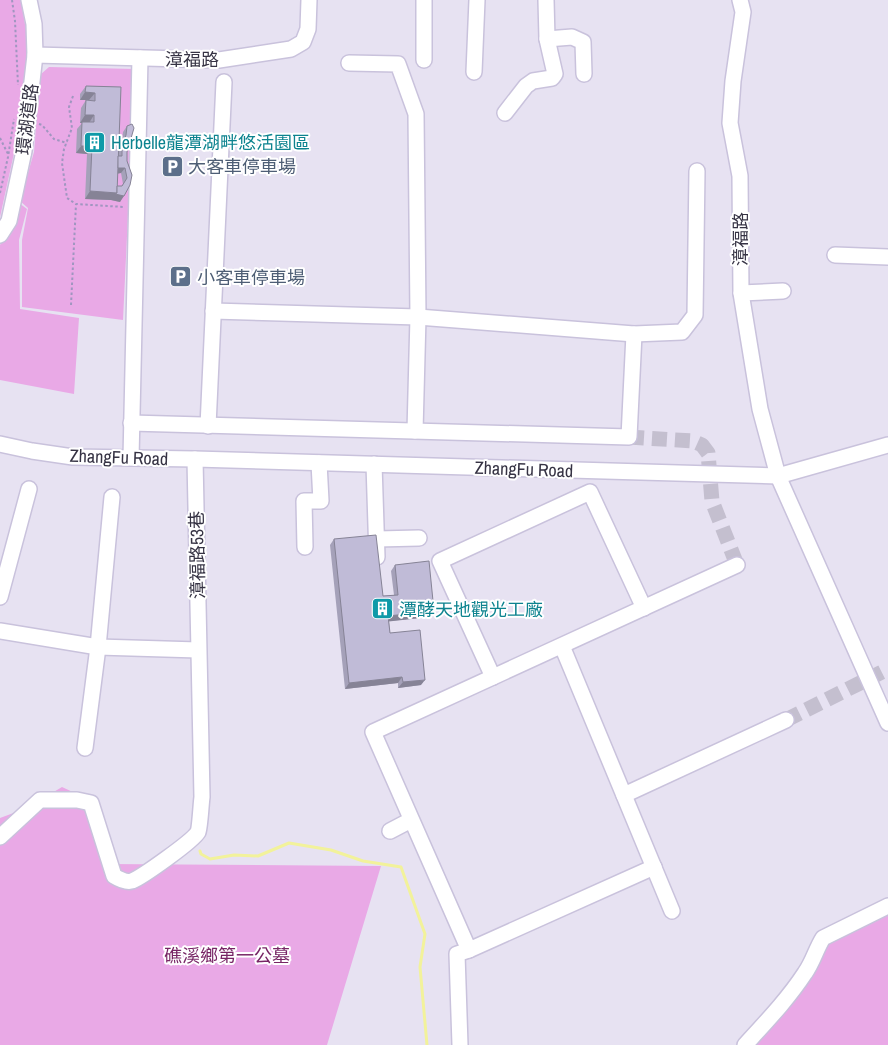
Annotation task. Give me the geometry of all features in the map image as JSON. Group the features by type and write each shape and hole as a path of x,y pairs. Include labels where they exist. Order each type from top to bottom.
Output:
{"street":[{"name":"環湖道路","path":"0,235 8,220 24,150 21,120 35,55 34,24 29,0"},
{"name":"漳福路","path":"35,55 219,60 291,49 303,42 308,29 309,0"},
{"path":"424,0 424,60"},
{"path":"474,72 477,0"},
{"path":"505,113 526,86 533,81 552,78 555,74 547,39 546,0"},
{"name":"漳福路","path":"740,0 743,12 733,81 730,123 740,176 741,293 760,409 778,476"},
{"path":"547,39 572,37 583,42 584,74"},
{"path":"131,458 140,58"},
{"path":"349,63 398,64 416,114 418,317 415,431"},
{"path":"208,426 224,82"},
{"path":"213,311 418,317 634,334 682,332 695,315 697,171"},
{"path":"835,255 888,257"},
{"path":"741,293 783,291"},
{"path":"131,424 629,437 634,334"},
{"name":"ZhangFu Road","path":"0,444 73,457 319,462 778,476 888,445"},
{"name":"漳福路53巷","path":"0,837 40,800 77,800 91,803 114,876 120,880 130,882 146,873 198,832 202,797 196,459"},
{"path":"305,547 304,501 321,501 319,462"},
{"path":"374,464 378,576"},
{"path":"778,476 888,724"},
{"path":"0,597 29,489"},
{"path":"494,677 440,561 590,492 644,608"},
{"path":"85,748 98,647 112,498"},
{"path":"377,539 420,538"},
{"path":"469,950 373,732 738,565"},
{"path":"0,631 98,647 198,650"},
{"path":"562,646 672,911"},
{"path":"624,795 786,720"},
{"path":"390,831 411,820"},
{"path":"460,1045 457,954 654,867"},
{"path":"745,1045 779,1008 807,971 816,948 823,938 888,906"}],"path":[{"path":"12,0 15,21 18,91"},
{"path":"73,96 69,107 72,128 66,143 62,163 67,198 76,204 137,208"},
{"path":"0,193 8,154 21,120 42,125 54,139 66,143"},
{"path":"0,138 8,154"},
{"path":"71,304 76,204"}],"green space":[{"path":"0,0 21,0 30,54 18,135 0,217"},
{"path":"49,67 135,69 123,320 22,307 22,240 28,208 20,201 34,152 40,75"},
{"path":"19,203 27,209 19,240 20,309 79,318 74,394 0,380 0,245 11,226"},
{"name":"礁溪鄉第一公墓","path":"62,787 90,800 105,864 381,866 327,1045 0,1045 0,818 27,808"},
{"path":"888,914 888,1045 747,1045 825,945"}],"building":[{"name":"Herbelle龍潭湖畔悠活園區","path":"86,86 121,87 117,193 90,191 92,146 81,146 82,122 94,122 94,115 85,115 86,100 95,101 95,93 85,92"},
{"path":"132,124 134,128 127,152 127,161 132,175 130,185 124,196 115,194 117,193 117,186 122,186 127,178 125,168 118,168 118,156 122,156 127,126"},
{"name":"潭酵天地觀光工廠","path":"376,535 383,596 398,595 395,565 429,561 434,611 388,616 390,633 420,630 425,680 403,682 402,677 349,683 334,539"}],"waterway":[{"path":"200,851 201,854 210,859 234,855 258,856 289,843 331,850 363,861 401,867 425,934 420,967 427,1045"}],"tunnel":[{"path":"629,437 693,441 702,445 708,453 712,501 737,565"},
{"path":"786,720 888,669"}],"place":[{"name":"Herbelle龍潭湖畔悠活園區","path":"95,142"},
{"name":"大客車停車場","path":"172,166"},
{"name":"小客車停車場","path":"181,277"},
{"name":"潭酵天地觀光工廠","path":"383,609"}]}
